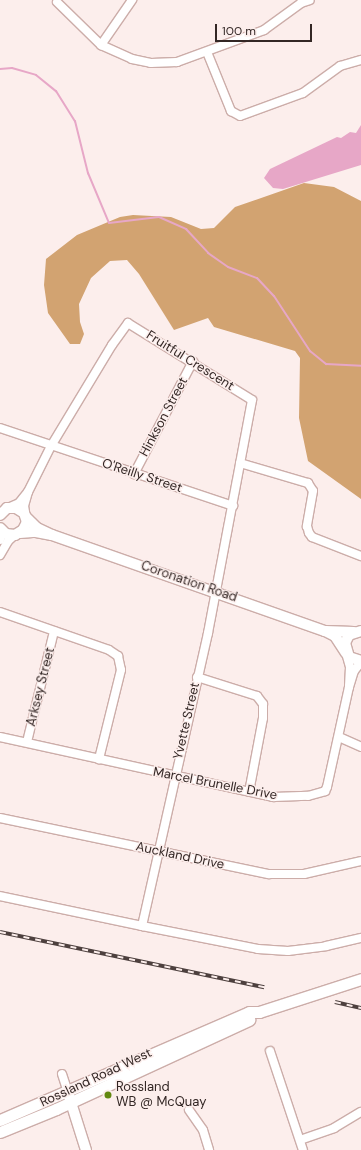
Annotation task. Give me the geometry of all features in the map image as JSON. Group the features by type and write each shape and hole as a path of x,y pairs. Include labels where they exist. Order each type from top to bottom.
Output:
{"main road":[{"name":"Rossland Road West","path":"0,1132 204,1030 249,1012 259,1012 361,979"},
{"name":"Rossland Road West","path":"0,1120 69,1098"}],"street":[{"path":"101,45 132,0"},
{"path":"57,2 101,45 132,59 151,63 177,62 264,30 301,1 310,0"},
{"path":"207,52 231,111 240,116 303,93 340,66 361,60"},
{"name":"Fruitful Crescent","path":"26,517 24,506 28,492 51,446 112,345 128,323 193,361 252,400 216,592"},
{"name":"Hinkson Street","path":"134,474 193,361"},
{"name":"O'Reilly Street","path":"0,428 233,506"},
{"path":"240,463 308,483 313,491 307,526 309,534 312,537 361,556"},
{"name":"Fruitful Crescent","path":"2,511 19,503 28,492"},
{"name":"Coronation Road","path":"2,511 21,510 37,528 52,535 325,631 334,636 346,653"},
{"path":"0,555 8,541 26,526 26,517"},
{"path":"0,529 6,534 18,534"},
{"path":"0,529 0,540"},
{"name":"Coronation Road","path":"18,534 36,532 52,535"},
{"name":"Yvette Street","path":"142,926 174,776 216,592"},
{"path":"0,612 114,652 120,660 121,670 99,759"},
{"path":"359,630 345,643 346,653 354,660 361,661"},
{"name":"Coronation Road","path":"325,631 359,630"},
{"name":"Arksey Street","path":"27,742 54,631"},
{"name":"Marcel Brunelle Drive","path":"346,653 350,666 349,687"},
{"name":"Marcel Brunelle Drive","path":"0,736 249,792 292,798 325,791 339,737 349,687 354,671 361,661"},
{"path":"197,677 257,696 263,704 263,718 249,792"},
{"path":"339,737 361,746"},
{"name":"Auckland Drive","path":"0,818 158,851 284,875 309,873 361,861"},
{"path":"0,896 258,949 288,951 326,946 361,938"},
{"path":"270,1051 303,1150"},
{"path":"62,1074 86,1150"},
{"path":"189,1110 203,1130 209,1150"},
{"path":"300,1140 334,1128 361,1112"}],"shaded area":[{"path":"361,125 361,165 283,189 273,188 264,178 270,169 337,137 341,138 350,132 356,133"},
{"path":"304,183 334,187 361,201 361,499 308,461 299,418 300,358 295,351 214,327 208,318 174,330 139,274 127,260 110,261 91,278 79,304 80,322 84,334 80,344 70,344 48,313 44,285 46,259 77,235 120,217 133,215 171,217 201,229 214,228 235,207"}],"waterway":[{"path":"0,69 12,68 36,75 56,91 75,121 88,173 109,223 159,217 186,229 208,253 228,267 257,278 274,296 310,351 326,364 361,366"}],"railway":[{"path":"0,932 264,987"},
{"path":"335,1002 361,1008"}],"place":[{"name":"Rossland WB @ McQuay","path":"108,1095"}]}
